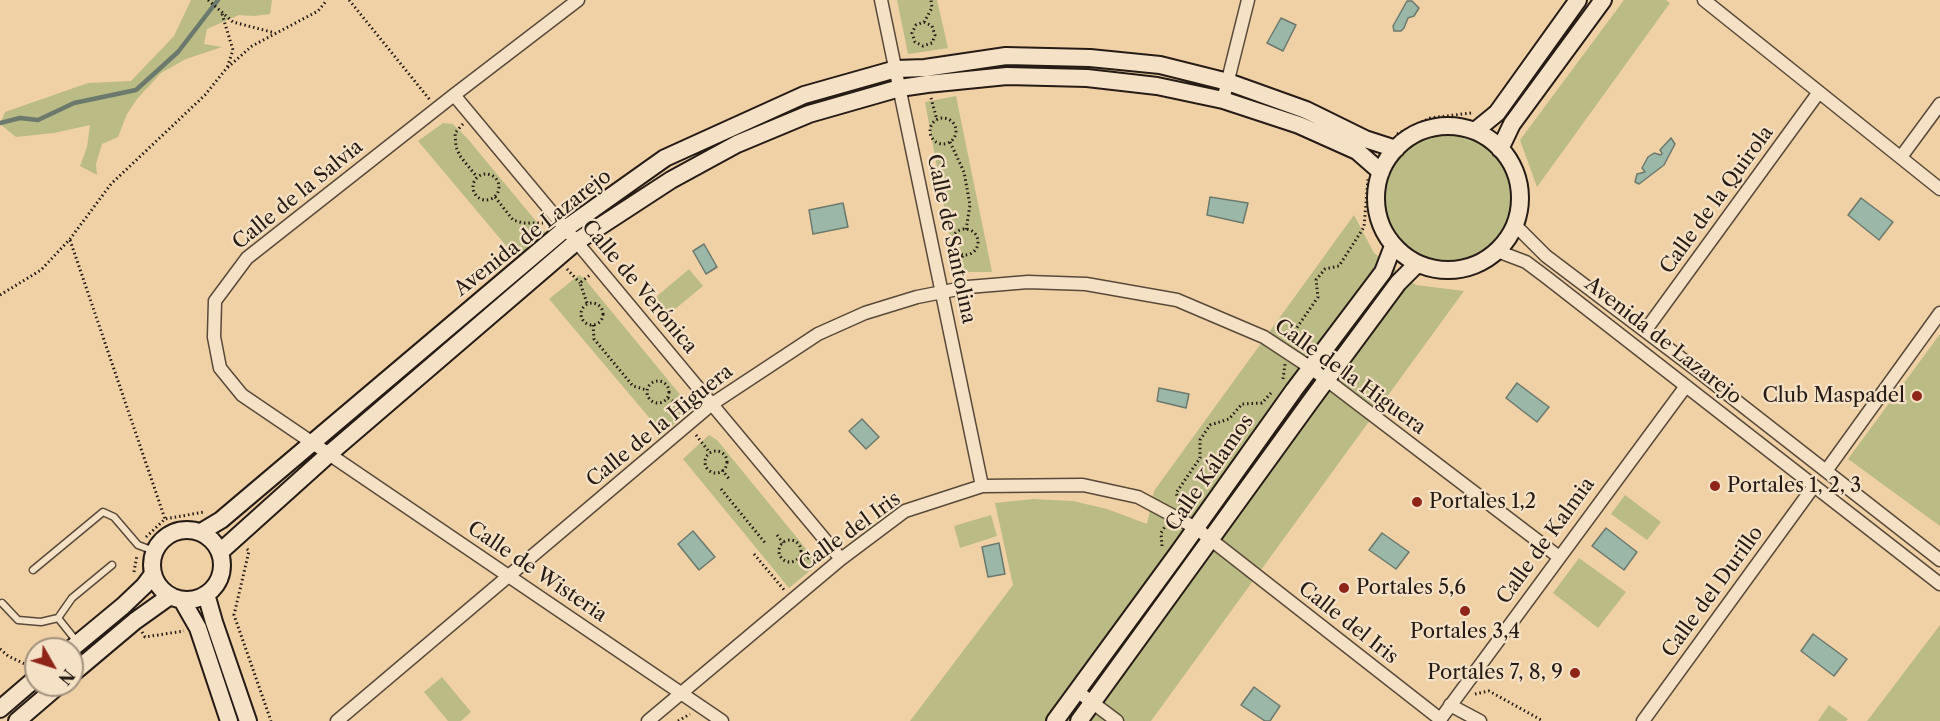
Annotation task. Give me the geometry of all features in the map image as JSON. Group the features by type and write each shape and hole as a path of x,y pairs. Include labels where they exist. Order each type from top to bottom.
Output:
{"main road":[{"path":"1475,132 1497,112 1578,0"},
{"path":"1500,149 1512,124 1603,0"},
{"name":"Avenida de Lazarejo","path":"201,532 221,520 311,443 571,236 665,158 804,95 896,69 925,68 1006,56 1090,58 1160,65 1228,82 1306,110 1365,139 1396,148"},
{"name":"Avenida de Lazarejo","path":"220,552 571,236 737,144 809,114 900,88 1007,76 1088,78 1156,86 1223,100 1299,125 1357,152 1381,172"},
{"path":"1458,127 1475,132 1489,139 1500,149 1510,162 1517,177 1520,193 1515,225 1497,251 1467,268 1450,271 1417,264 1393,246 1383,230 1377,211 1376,192 1381,172 1396,148 1424,130 1458,127"},
{"name":"Calle Kálamos","path":"1055,721 1383,272 1393,246"},
{"name":"Calle Kálamos","path":"1079,721 1398,283 1417,264"},
{"path":"84,664 135,621 176,598 195,600 215,586 222,564 220,552 209,537 201,532 179,530 160,542 152,559 153,574 159,586 176,598 198,628 229,721"},
{"path":"84,638 123,606 153,574"},
{"path":"206,594 248,721"},
{"path":"0,709 24,688"},
{"path":"17,721 45,697"}],"street":[{"name":"Calle de la Salvia","path":"329,454 242,395 220,368 214,337 215,301 247,258 578,0"},
{"name":"Calle de Santolina","path":"881,0 982,486"},
{"path":"1223,100 1248,0"},
{"path":"1704,0 1940,189"},
{"name":"Calle de la Quirola","path":"1646,331 1820,92"},
{"name":"Calle de Verónica","path":"454,95 841,559"},
{"path":"1901,157 1940,104"},
{"name":"Avenida de Lazarejo","path":"1515,225 1546,256 1940,560"},
{"name":"Avenida de Lazarejo","path":"1497,251 1526,262 1940,584"},
{"name":"Calle de la Higuera","path":"337,721 711,404 818,334 865,313 968,287 1028,282 1086,284 1177,300 1264,337 1311,368 1559,557"},
{"path":"1826,471 1940,313"},
{"name":"Calle de Kalmia","path":"1439,720 1686,386"},
{"name":"Calle de Wisteria","path":"329,454 722,721"},
{"name":"Calle del Iris","path":"648,721 841,559 905,511 982,486 1083,484 1138,497 1196,528 1439,720"},
{"name":"Calle del Durillo","path":"1643,721 1814,486"},
{"path":"1077,691 1117,721"},
{"path":"1450,705 1480,721"}],"lane":[{"path":"33,570 103,512 114,517 138,546 154,552"},
{"path":"2,603 18,620 41,622 58,618 72,598 112,565"},
{"path":"58,618 69,637"}],"path":[{"path":"208,0 233,22 276,33"},
{"path":"0,295 41,270 70,239 111,184 205,95 226,69 252,46 318,11 327,0"},
{"path":"350,0 437,108"},
{"path":"924,22 932,26 935,34 932,43 923,46 915,42 912,33 916,25 924,22 932,8 931,0"},
{"path":"220,10 233,50 226,69"},
{"path":"471,117 456,130 454,138 460,156 477,177"},
{"path":"946,118 954,124 956,134 950,142 940,143 932,137 931,128 937,120 946,118"},
{"path":"950,142 964,172 970,205 966,230"},
{"path":"487,174 495,178 499,187 495,197 486,200 474,194 473,185 477,177 487,174"},
{"path":"495,197 513,220 524,223 544,223 554,215"},
{"path":"966,230 975,234 978,244 973,252 963,255 954,250 952,241 957,232 966,230"},
{"path":"70,239 165,519"},
{"path":"963,255 959,266 968,287"},
{"path":"951,263 959,266"},
{"path":"587,303 580,283 598,268"},
{"path":"587,303 597,303 603,310 602,319 593,325 586,324 581,318 581,311 587,303"},
{"path":"593,325 594,339 633,386 647,390"},
{"path":"654,382 663,382 669,389 668,398 660,404 652,402 647,397 647,390 654,382"},
{"path":"668,398 674,402 681,402 699,390"},
{"path":"687,424 710,453"},
{"path":"718,452 725,456 726,464 722,470 715,473 707,468 706,458 710,453 718,452"},
{"path":"722,470 730,480"},
{"path":"721,489 766,544"},
{"path":"777,536 783,543"},
{"path":"790,540 798,544 802,551 799,558 791,563 784,561 779,551 783,543 790,540"},
{"path":"799,558 804,560 813,556 828,543"},
{"path":"754,554 792,600"},
{"path":"135,621 145,637 198,628"},
{"path":"0,649 8,656 24,664"},
{"path":"1458,694 1490,691 1543,721"}],"green space":[{"path":"191,0 272,0 270,14 239,15 207,29 204,44 222,47 186,59 161,73 137,99 127,114 118,137 102,144 96,164 97,175 80,166 87,147 90,125 54,133 16,137 0,124 5,112 88,83 131,81 174,36"},
{"path":"897,0 937,0 948,48 908,54"},
{"path":"1624,0 1666,0 1670,3 1537,187 1520,140"},
{"path":"956,96 992,272 956,272 925,102"},
{"path":"443,123 453,124 467,138 545,232 545,238 518,260 418,141"},
{"path":"1448,133 1473,138 1494,152 1508,173 1513,198 1508,223 1494,244 1473,258 1448,263 1423,258 1402,244 1388,223 1383,198 1388,173 1402,152 1423,138"},
{"path":"1354,215 1374,253 1416,285 1464,291 1151,721 910,721 1013,585 995,503 1033,499 1073,501 1107,509 1147,524 1154,491"},
{"path":"689,269 703,286 669,314 656,297"},
{"path":"579,275 584,278 687,403 688,412 663,434 549,299"},
{"name":"Club Maspadel","path":"1940,334 1940,526 1848,459"},
{"path":"709,435 717,440 816,561 817,565 789,588 683,459"},
{"path":"1625,495 1661,522 1647,540 1611,514"},
{"path":"991,515 997,536 960,548 954,526"},
{"path":"1579,558 1626,592 1598,628 1553,593"},
{"path":"1940,625 1940,721 1867,721 1871,716"},
{"path":"442,677 471,712 461,721 448,721 424,692"},
{"path":"1829,705 1848,719 1846,721 1818,721"}],"shaded area":[{"path":"1407,1 1412,1 1419,8 1414,16 1408,18 1401,31 1394,31 1393,26"},
{"path":"1281,18 1296,25 1283,51 1267,43"},
{"path":"1671,138 1675,144 1664,165 1639,184 1635,182 1637,174 1645,172 1642,168 1648,157 1654,153 1661,155 1660,150"},
{"path":"1210,197 1248,203 1243,223 1207,215"},
{"path":"1861,198 1893,222 1879,240 1848,215"},
{"path":"843,203 848,227 813,234 809,210"},
{"path":"704,244 717,267 706,274 693,251"},
{"path":"1517,383 1549,407 1537,422 1506,398"},
{"path":"1159,388 1189,394 1186,408 1157,401"},
{"path":"862,419 879,437 866,449 849,431"},
{"path":"1606,528 1637,552 1624,570 1592,546"},
{"path":"693,531 715,557 699,570 678,544"},
{"path":"1382,533 1409,552 1396,569 1369,550"},
{"path":"999,543 1005,574 988,577 982,547"},
{"path":"1813,634 1847,659 1834,676 1801,651"},
{"path":"1254,687 1280,706 1270,721 1265,721 1241,705"}],"waterway":[{"path":"0,123 20,118 38,120 74,103 136,90 178,52 218,0"}],"place":[{"name":"Club Maspadel","path":"1917,396"},
{"name":"Portales 1, 2, 3","path":"1715,486"},
{"name":"Portales 1,2","path":"1417,502"},
{"name":"Portales 5,6","path":"1344,588"},
{"name":"Portales 3,4","path":"1465,611"},
{"name":"Portales 7, 8, 9","path":"1575,673"}]}
